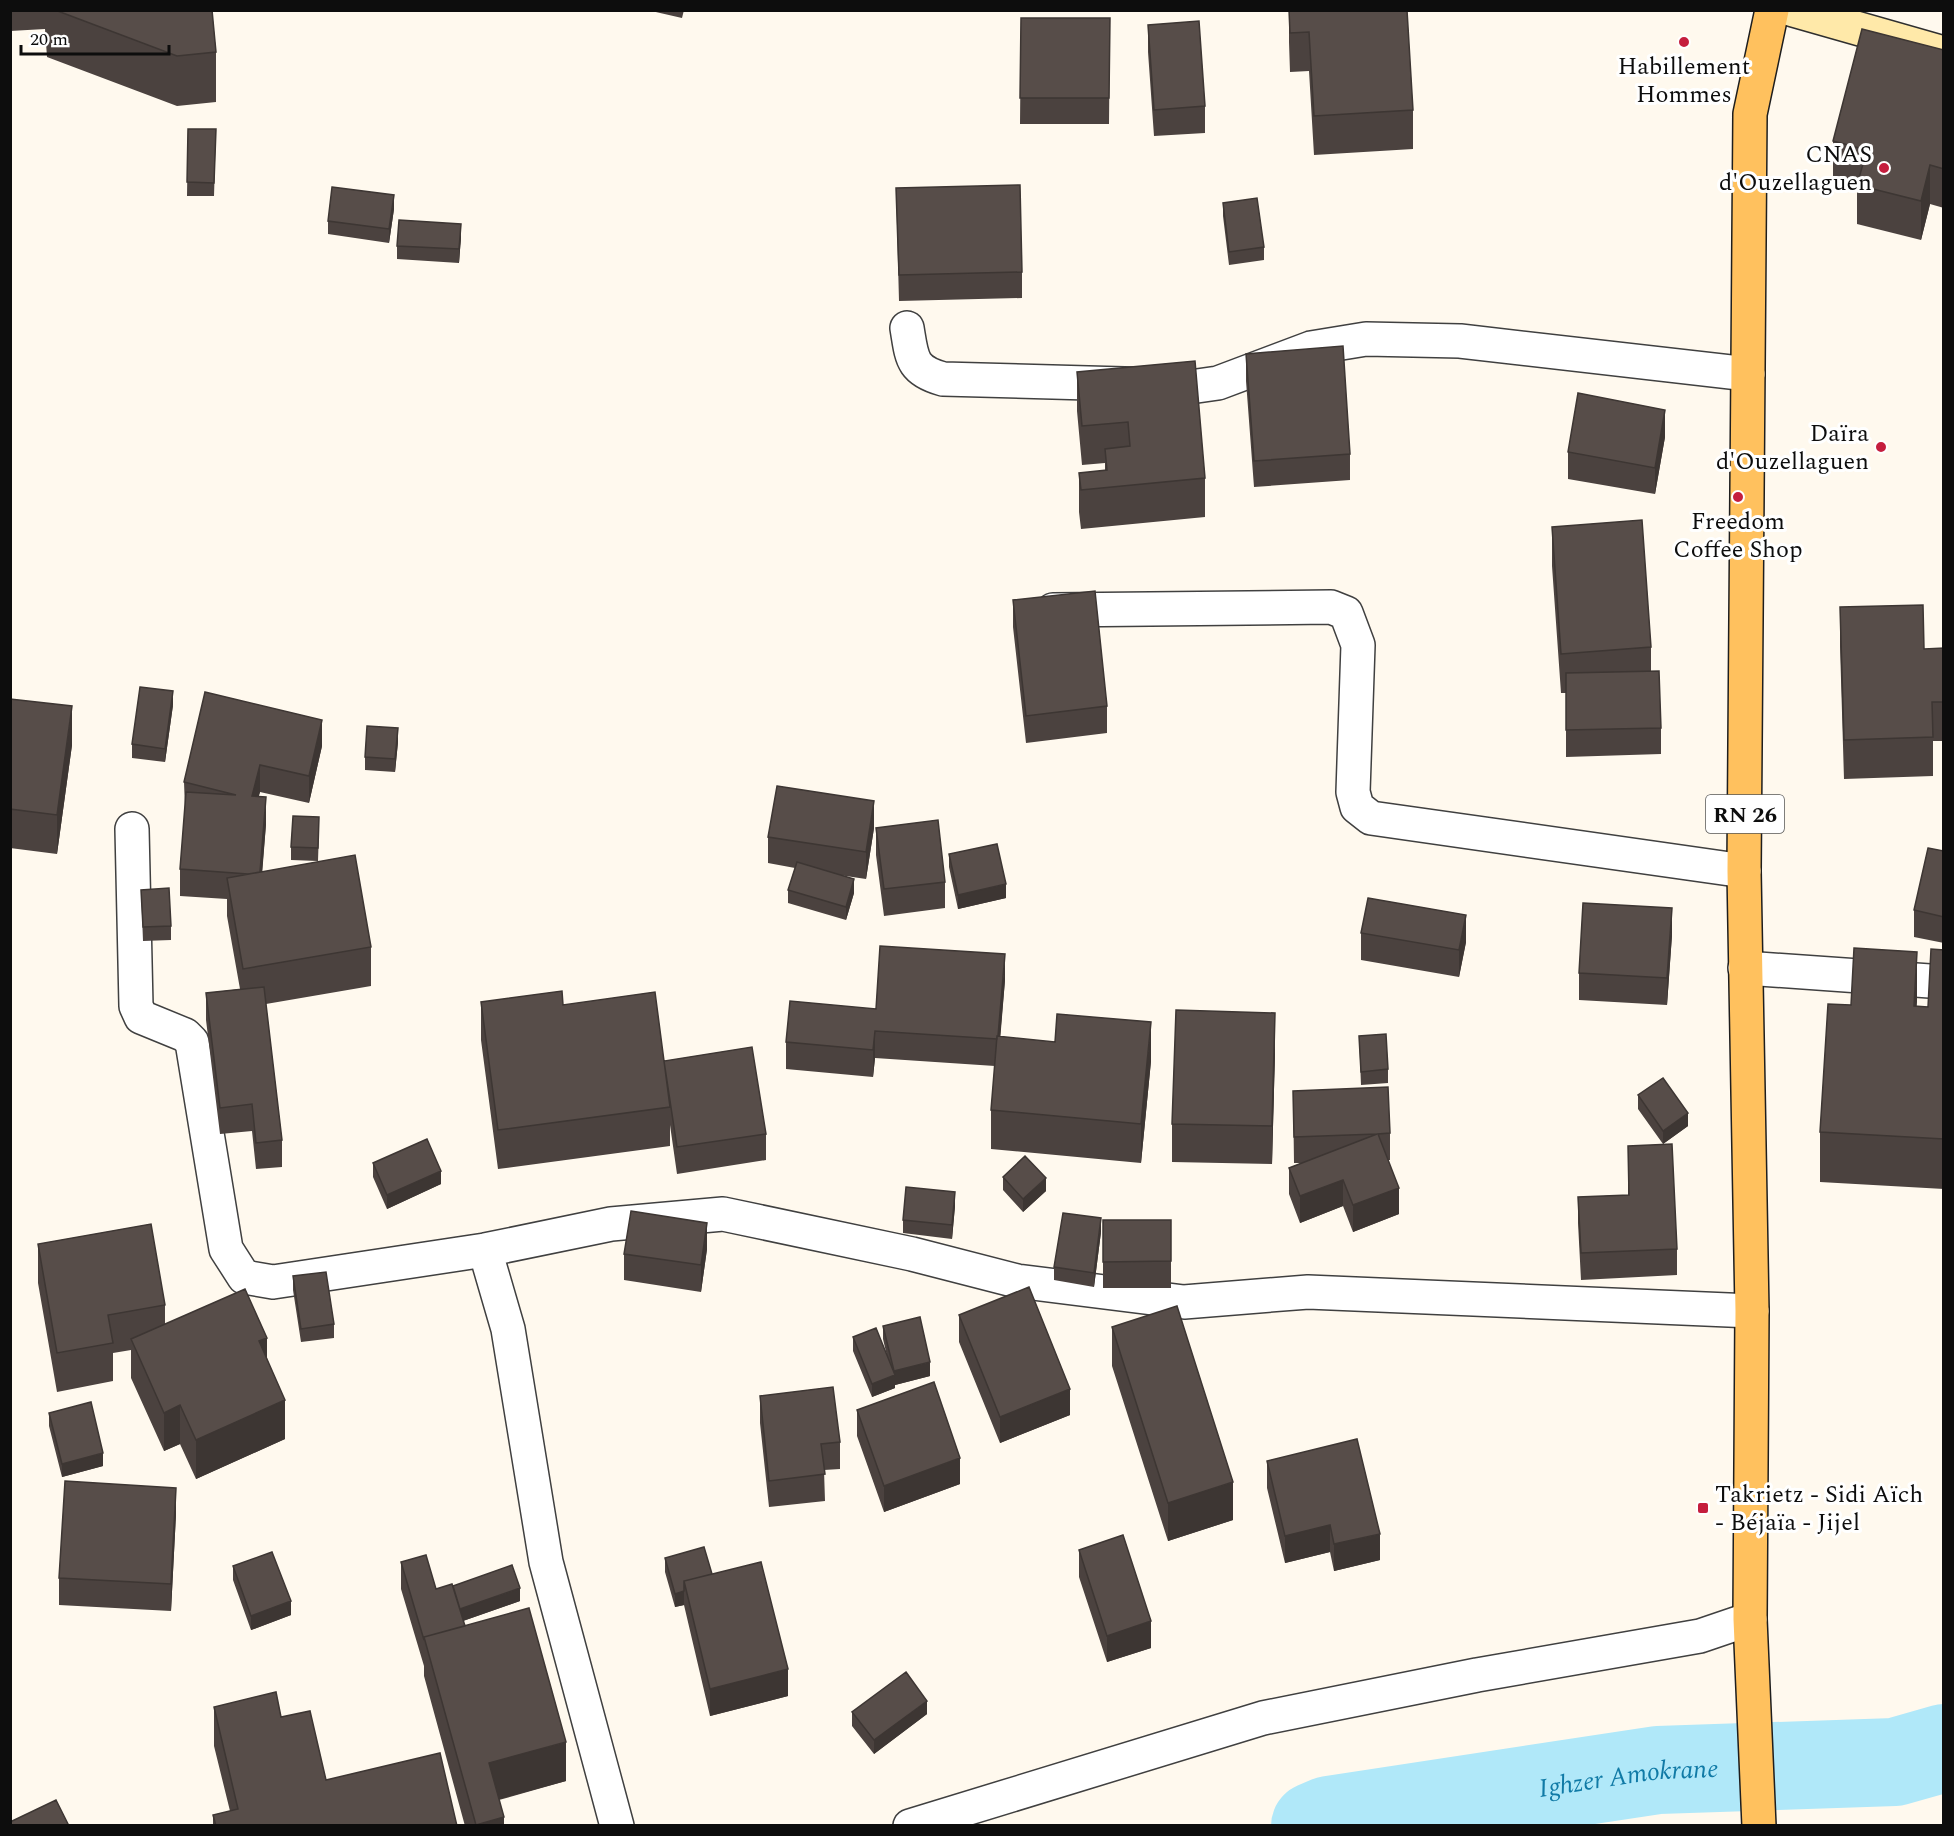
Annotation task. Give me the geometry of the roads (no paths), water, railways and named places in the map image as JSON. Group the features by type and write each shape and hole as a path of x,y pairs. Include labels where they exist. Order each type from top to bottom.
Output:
{"main road":[{"name":"RN 26","path":"1758,1826 1750,1619 1752,1311 1744,871 1750,114 1772,10"},
{"path":"1793,10 1944,52"}],"street":[{"path":"907,328 913,362 926,374 943,379 1197,386 1218,383 1311,348 1366,339 1460,341 1748,374"},
{"path":"1039,610 1331,607 1346,613 1358,645 1353,792 1357,807 1371,818 1744,871"},
{"path":"132,829 136,1006 141,1017 185,1035 192,1042 226,1249 244,1276 273,1282 485,1250 611,1224 723,1214 912,1254 1017,1281 1184,1302 1308,1292 1752,1311"},
{"path":"1745,968 1944,982"},
{"path":"485,1250 508,1329 546,1562 617,1826"},
{"path":"910,1826 1263,1718 1477,1675 1700,1636 1750,1619"}],"waterway":[{"name":"Ighzer Amokrane","path":"1315,1826 1329,1820 1658,1770 1895,1762 1944,1748"}],"place":[{"name":"Habillement Hommes","path":"1684,42"},
{"name":"CNAS d'Ouzellaguen","path":"1884,168"},
{"name":"Daïra d'Ouzellaguen","path":"1881,447"},
{"name":"Freedom Coffee Shop","path":"1738,497"},
{"name":"Takrietz - Sidi Aïch - Béjaïa - Jijel","path":"1703,1508"}]}
